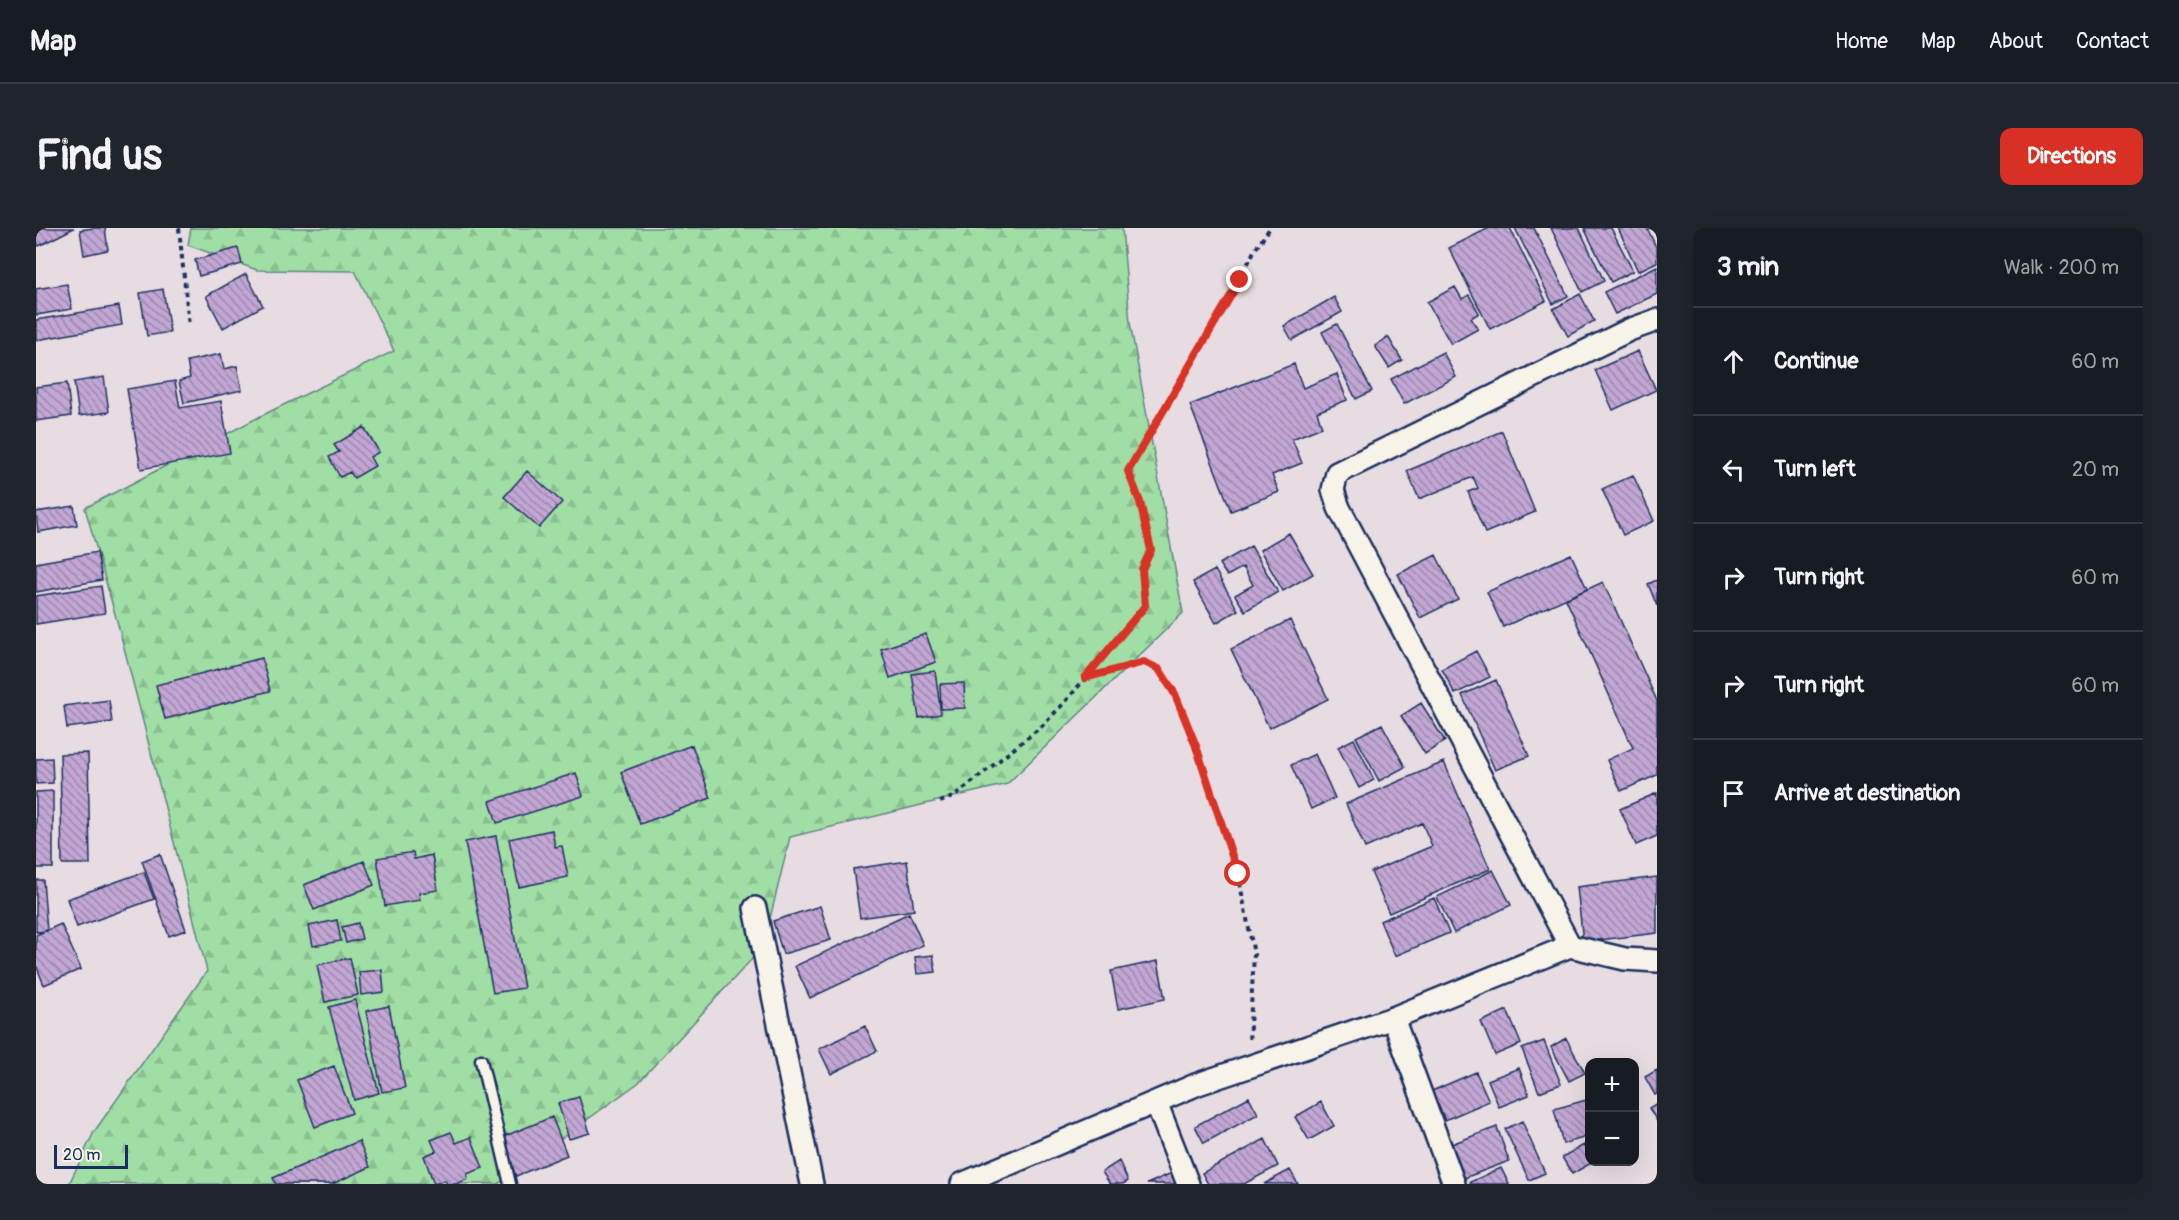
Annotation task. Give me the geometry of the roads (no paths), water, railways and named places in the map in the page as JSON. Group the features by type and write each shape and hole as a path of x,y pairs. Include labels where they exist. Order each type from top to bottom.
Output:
{"street":[{"path":"1570,946 1339,508 1333,490 1337,473 1629,330 1657,320"},
{"path":"755,908 812,1184"},
{"path":"962,1184 1198,1084 1393,1018 1570,946 1625,959 1657,961"},
{"path":"1393,1018 1454,1184"},
{"path":"1156,1102 1188,1184"}],"lane":[{"path":"481,1060 510,1184"}]}
